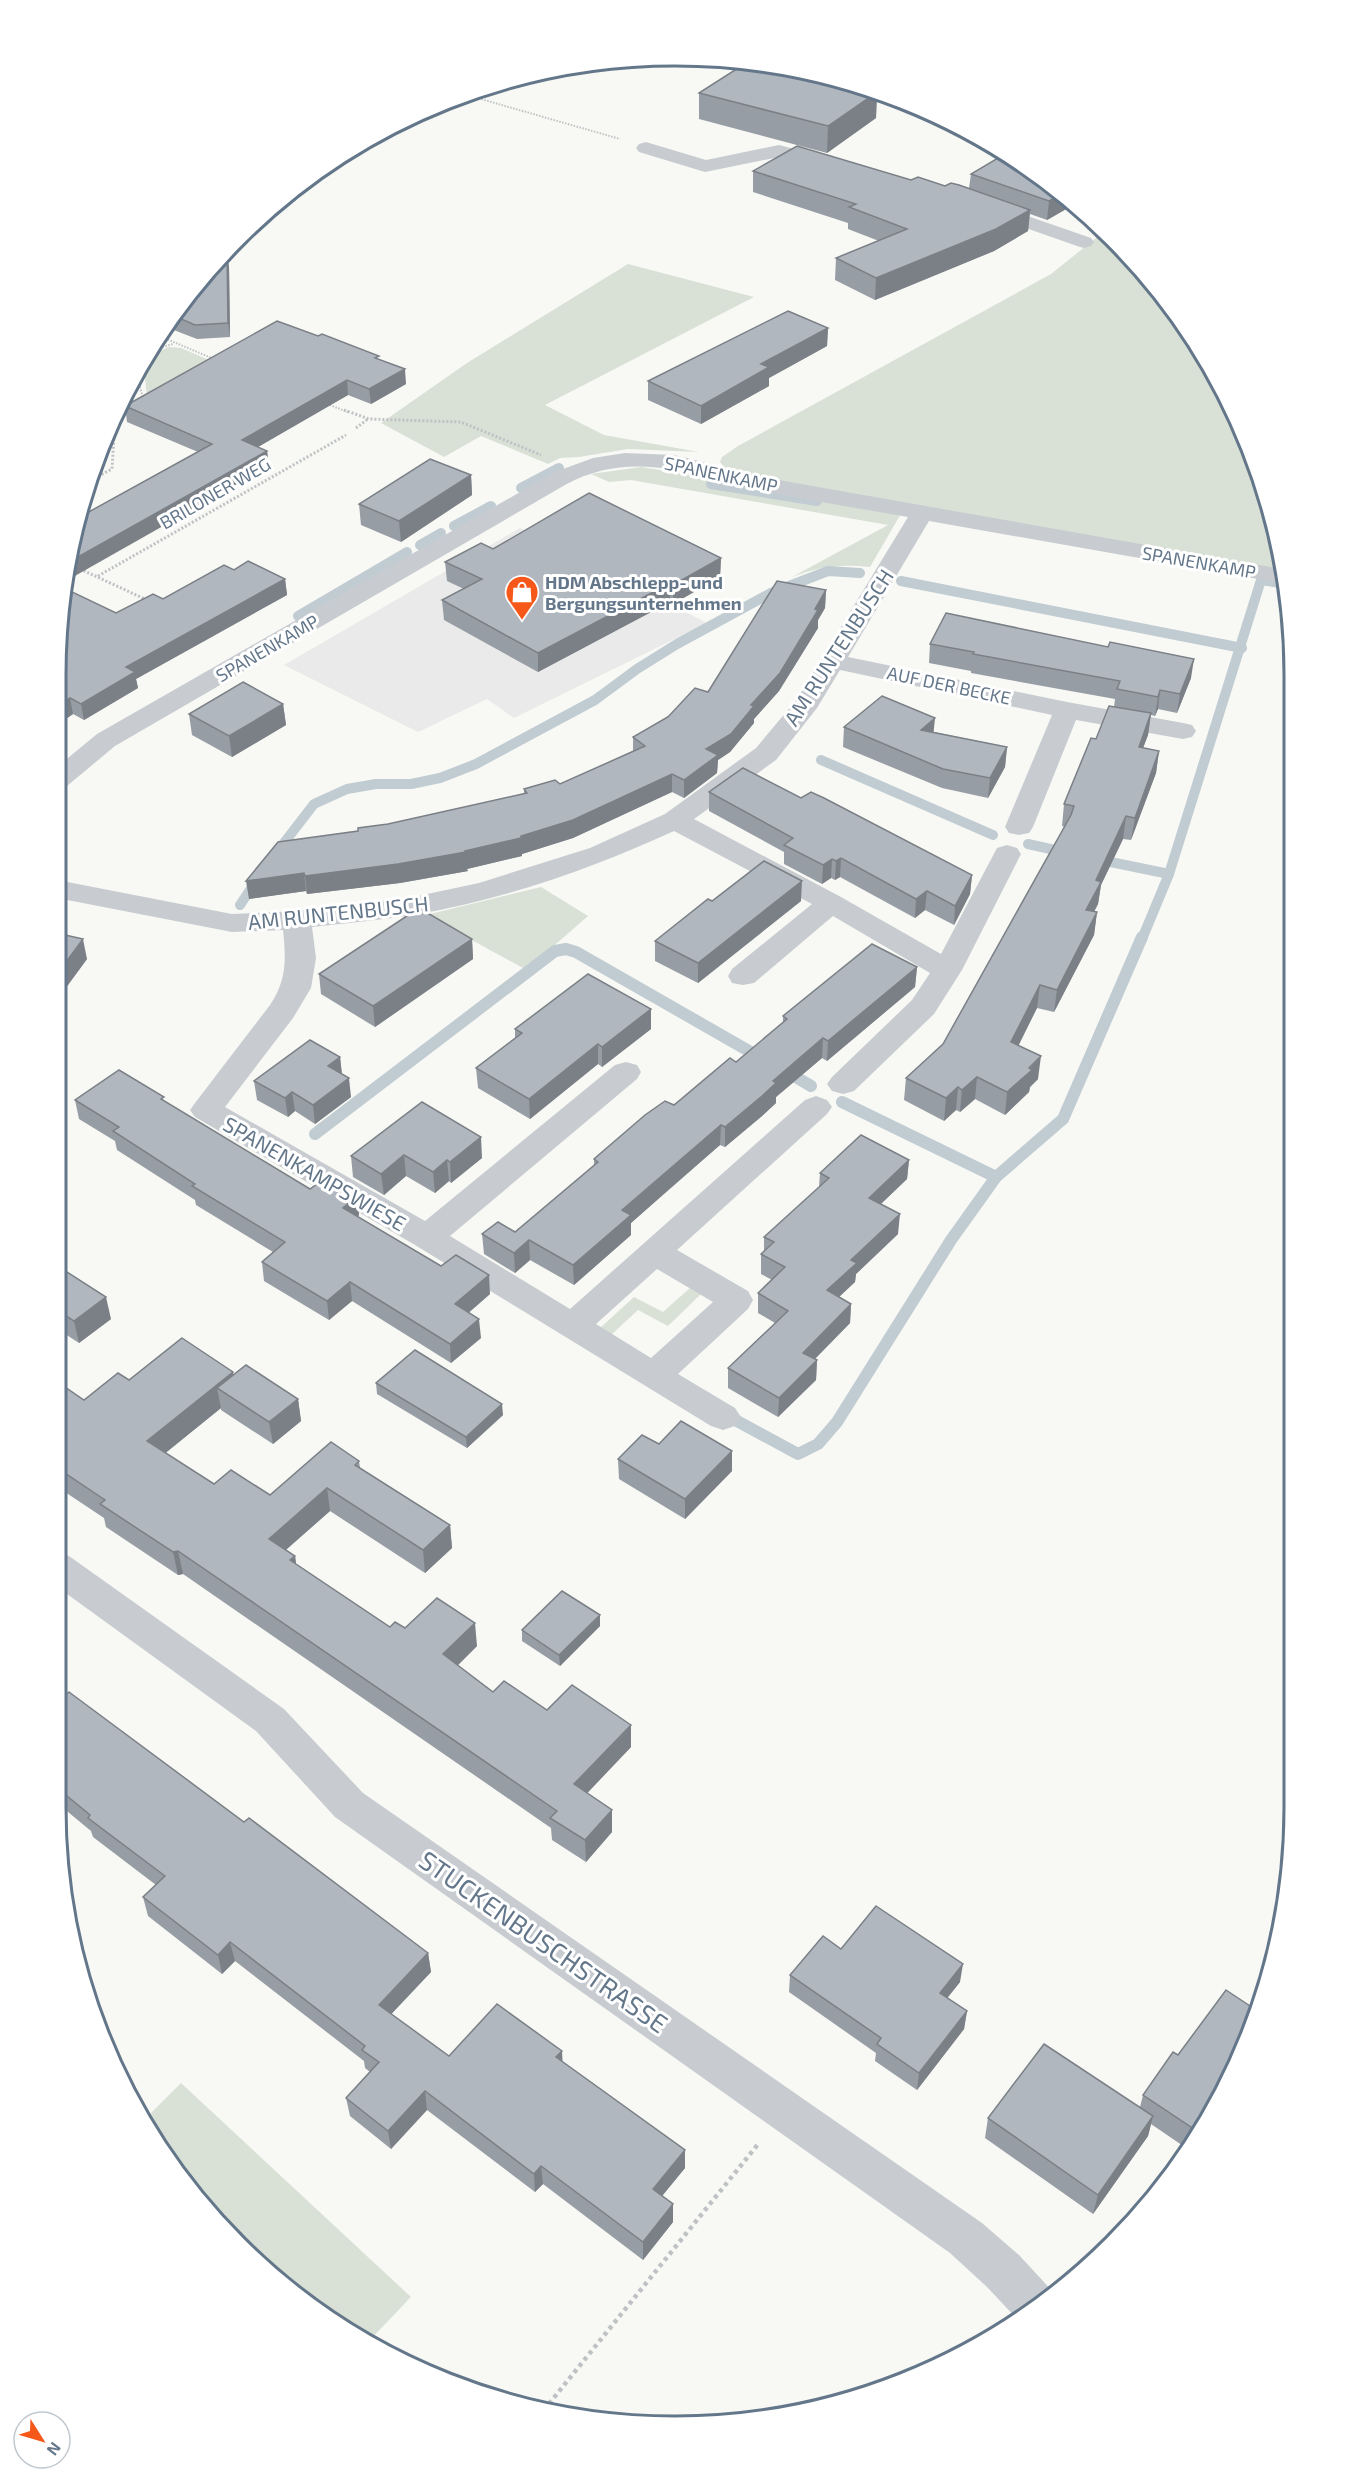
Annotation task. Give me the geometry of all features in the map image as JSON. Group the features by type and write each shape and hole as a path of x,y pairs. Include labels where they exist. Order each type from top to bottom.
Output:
{"street":[{"path":"646,148 705,166 778,151 844,168"},
{"path":"965,200 1084,242"},
{"name":"SPANENKAMP","path":"66,773 106,740 576,471 618,460 672,462 771,486 1276,576"},
{"name":"AM RUNTENBUSCH","path":"66,891 232,923 297,920 413,906 485,891 600,854 675,820 766,754 808,702 832,661 933,514"},
{"name":"AUF DER BECKE","path":"832,661 1067,710 1183,731"},
{"path":"1019,827 1067,710"},
{"path":"675,820 831,903 947,970"},
{"path":"843,1084 923,1007 947,970 1007,854"},
{"path":"743,976 831,903"},
{"name":"SPANENKAMPSWIESE","path":"297,920 301,958 296,988 282,1011 206,1110 427,1237 723,1417"},
{"name":"SPANENKAMPSWIESE","path":"427,1237 626,1072"},
{"path":"572,1326 816,1107"},
{"path":"654,1251 736,1300 654,1376"},
{"name":"STUCKENBUSCHSTRASSE","path":"66,1573 270,1720 350,1805 966,2238 1003,2271 1031,2301"}],"path":[{"path":"479,98 569,123 646,148"},
{"path":"167,340 216,360 207,365"},
{"path":"163,346 174,343"},
{"path":"140,386 144,401"},
{"path":"135,406 152,396"},
{"path":"322,402 369,419 461,422 576,471"},
{"path":"356,428 369,419"},
{"name":"BRILONER WEG","path":"98,576 346,435"},
{"path":"99,476 112,469 114,438"},
{"path":"76,567 149,601"},
{"path":"550,2403 786,2110"}],"shaded area":[{"path":"1098,236 1133,273 1158,304 1202,371 1238,442 1263,517 1274,569 779,482 725,468 720,462 722,457 738,446 1051,274"},
{"path":"628,264 754,297 545,405 604,435 699,452 628,449 560,458 548,464 481,436 444,457 381,423 467,363"},
{"path":"168,347 181,348 209,360 147,396 145,376 160,351"},
{"path":"641,467 902,512 870,567 831,567 812,570 792,577 888,525 631,480 609,482 591,474"},
{"path":"520,528 707,623 514,718 487,699 418,732 284,665"},
{"path":"541,887 588,916 548,951 523,968 426,915"},
{"path":"690,1288 701,1294 668,1326 638,1310 611,1335 599,1329 634,1297 663,1312"},
{"path":"181,2083 411,2297 374,2336 304,2290 244,2238 217,2209 192,2178 150,2114"}],"building":[{"path":"736,69 794,78 869,97 828,126 699,93"},
{"path":"797,146 911,180 918,177 945,186 951,183 959,185 1030,210 996,229 876,278 836,258 907,229 849,207 856,204 753,171"},
{"path":"997,159 1054,198 1049,201 971,174"},
{"path":"227,262 228,323 195,325 181,319"},
{"path":"788,311 828,328 761,364 769,367 701,406 648,381"},
{"path":"277,321 318,336 322,334 379,356 375,358 405,369 369,389 347,380 242,440 267,451 78,557 88,512 212,444 128,407 131,403"},
{"path":"430,459 471,475 399,521 359,504"},
{"path":"589,493 721,558 673,585 670,583 538,653 442,600 482,579 445,562 481,543 493,549"},
{"path":"248,561 285,579 126,667 135,672 81,704 70,698 66,701 67,635 72,592 116,613 153,594 163,599 224,565 234,570"},
{"path":"777,581 826,590 815,609 818,610 780,673 751,705 754,706 731,734 706,749 718,755 684,780 672,774 573,820 521,836 521,838 466,852 398,864 246,881 278,842 358,831 358,828 388,824 527,793 524,789 555,780 560,784 645,746 633,737 668,717 695,688 708,692"},
{"path":"946,613 1108,647 1110,642 1194,659 1180,694 1160,690 1158,697 1117,689 1120,681 930,644"},
{"path":"243,682 283,704 229,736 189,714"},
{"path":"882,696 935,718 921,730 1007,747 990,778 943,769 844,727"},
{"path":"1109,706 1151,713 1139,747 1159,751 1135,818 1126,816 1096,880 1101,882 1086,910 1097,912 1057,990 1040,985 1011,1042 1041,1056 1029,1068 1032,1070 1007,1092 977,1077 962,1090 958,1087 946,1098 906,1078 943,1044 1071,815 1074,806 1064,804 1091,738 1096,739"},
{"path":"743,768 801,798 811,792 824,798 972,875 955,906 927,891 916,899 841,858 836,861 832,859 823,865 784,845 793,838 709,792"},
{"path":"764,861 802,881 698,963 655,941 708,899 712,901"},
{"path":"419,908 472,939 373,1006 319,974"},
{"path":"66,935 83,939 66,962"},
{"path":"872,944 917,967 828,1041 823,1038 773,1081 776,1083 762,1096 725,1127 721,1125 622,1210 631,1215 573,1265 529,1240 514,1253 482,1234 498,1222 515,1232 598,1162 594,1159 645,1115 665,1101 674,1105 730,1058 736,1062 787,1019 783,1016"},
{"path":"588,974 651,1009 602,1047 598,1044 529,1099 476,1068 522,1033 515,1029"},
{"path":"310,1040 340,1057 328,1066 349,1078 313,1105 292,1092 285,1098 254,1081"},
{"path":"119,1070 164,1097 161,1099 310,1189 325,1178 357,1196 343,1208 441,1266 456,1255 489,1275 455,1304 479,1319 450,1344 350,1282 327,1301 262,1262 285,1242 192,1186 195,1184 113,1131 119,1127 75,1100"},
{"path":"422,1102 481,1137 450,1162 447,1160 433,1172 404,1155 381,1174 351,1156"},
{"path":"861,1135 909,1160 869,1198 900,1214 851,1260 857,1263 827,1290 851,1304 803,1353 817,1360 779,1398 728,1368 788,1311 758,1293 785,1267 761,1254 774,1242 764,1237 829,1178 820,1173"},
{"path":"66,1271 106,1297 74,1321 66,1316"},
{"path":"182,1338 233,1372 147,1441 214,1484 231,1470 270,1495 331,1442 359,1461 355,1465 450,1525 423,1550 327,1488 269,1539 295,1556 290,1560 390,1627 395,1622 405,1628 437,1598 475,1623 443,1654 493,1692 504,1681 547,1710 572,1685 631,1725 574,1784 612,1810 585,1840 550,1818 557,1811 178,1551 173,1552 100,1504 105,1500 66,1474 66,1388 84,1400 118,1373 129,1380"},
{"path":"415,1350 502,1404 466,1437 376,1383"},
{"path":"246,1365 298,1399 269,1422 217,1388"},
{"path":"681,1421 732,1451 685,1499 618,1459 642,1435 659,1444"},
{"path":"562,1591 600,1615 559,1655 522,1630"},
{"path":"69,1692 244,1822 249,1818 428,1953 379,2005 449,2056 497,2004 562,2051 556,2057 685,2150 653,2189 673,2204 643,2242 541,2166 534,2174 425,2091 388,2131 346,2098 379,2062 362,2050 365,2046 230,1942 218,1955 143,1897 165,1876 88,1818 90,1815 66,1795 66,1695"},
{"path":"876,1906 963,1964 940,1993 967,2011 919,2073 877,2044 881,2038 790,1975 823,1936 841,1949"},
{"path":"1226,1990 1251,2006 1221,2076 1192,2128 1143,2095 1173,2052 1178,2055"},
{"path":"1044,2044 1153,2116 1098,2195 988,2118"}],"waterway":[{"path":"521,488 559,468"},
{"path":"711,484 817,501"},
{"path":"454,526 491,506"},
{"path":"420,545 441,533"},
{"path":"298,616 407,552"},
{"path":"277,852 314,804 347,789 376,784 411,784 440,778 476,764 595,700 637,669 677,644 771,593 828,571 860,573"},
{"path":"1240,648 1261,580 1277,583"},
{"path":"901,581 1240,648"},
{"path":"1169,874 1240,648"},
{"path":"821,760 993,835"},
{"path":"1028,844 1068,853"},
{"path":"1096,859 1169,874"},
{"path":"1142,939 1169,874"},
{"path":"240,905 256,881"},
{"path":"996,1177 1063,1119 1142,937"},
{"path":"315,1134 555,951 566,949 576,952 763,1059"},
{"path":"784,1070 811,1086"},
{"path":"842,1102 996,1177"},
{"path":"737,1421 798,1454 818,1444 837,1422 951,1240 996,1177"}],"place":[{"name":"HDM Abschlepp- und Bergungsunternehmen","path":"522,621"}]}
